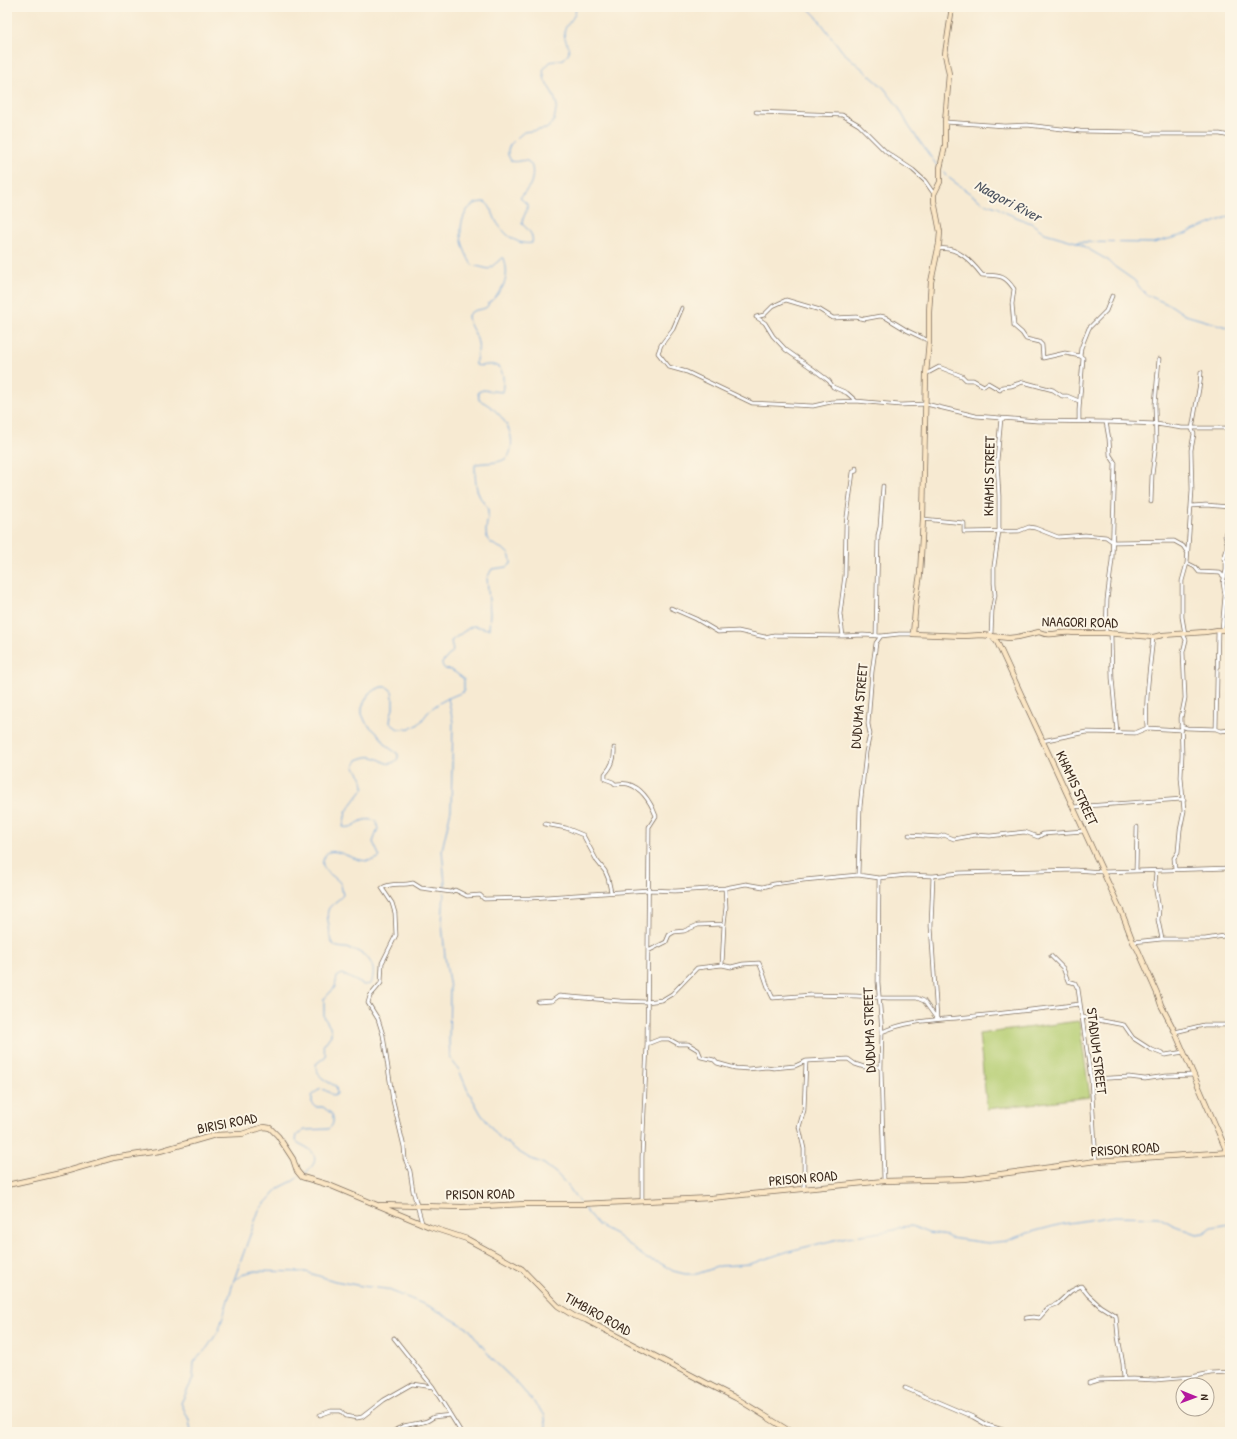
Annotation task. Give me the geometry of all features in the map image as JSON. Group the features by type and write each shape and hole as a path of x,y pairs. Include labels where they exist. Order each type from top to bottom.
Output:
{"street":[{"path":"914,634 916,600 920,574 923,519 926,374 929,341 929,312 932,286 931,282 940,232 934,194 940,182 940,168 946,146 944,122 949,74 945,54 952,7"},
{"path":"756,112 842,115 859,125 886,152 913,170 925,181 934,194"},
{"path":"944,122 1005,126 1027,125 1080,131 1134,132 1145,134 1220,134 1230,136"},
{"path":"936,250 946,248 969,259 982,275 998,276 1008,280 1014,289 1012,304 1014,326 1026,339 1039,342 1042,345 1043,358 1065,353 1080,356"},
{"path":"1079,421 1082,358 1080,356 1081,348 1089,328 1106,311 1112,296"},
{"path":"856,401 847,393 833,387 813,369 786,350 773,336 765,323 756,317 764,315 773,306 786,300 820,310 833,318 856,317 864,319 880,316 885,317 908,332 929,341"},
{"path":"682,308 673,329 661,345 658,352 669,368 687,372 752,403 813,406 831,402 856,401 900,405 926,404 976,416 1037,421 1156,424 1192,429 1230,428"},
{"path":"1152,502 1152,475 1156,443 1155,404 1159,359"},
{"path":"926,374 939,367 962,376 966,380 973,380 984,386 988,383 1000,390 1002,386 1011,386 1023,382 1053,390 1062,396 1067,396 1079,401"},
{"path":"1175,869 1174,858 1180,845 1180,830 1184,811 1181,777 1181,718 1185,690 1183,652 1186,640 1182,617 1182,581 1187,563 1191,506 1191,450 1194,434 1192,429 1201,372"},
{"name":"KHAMIS STREET","path":"1001,418 997,461 1000,496 999,531 994,572 995,595 992,612 991,635 997,642 1122,913 1165,1015 1175,1032 1229,1152"},
{"path":"1106,422 1110,456 1115,464 1113,542 1107,600 1117,732"},
{"path":"1230,447 1228,492 1230,500"},
{"path":"843,636 840,614 845,575 846,524 853,472 856,471 856,468"},
{"path":"876,636 878,535 880,527 882,486"},
{"path":"1191,506 1206,505 1229,507 1229,518 1225,536 1227,543 1224,559 1226,563 1224,577 1225,595 1220,630 1216,729"},
{"path":"923,519 964,523 964,532 1019,531 1029,527 1058,536 1085,535 1106,537 1113,542 1174,541 1183,546 1187,552"},
{"path":"1187,563 1200,572 1220,573 1224,577"},
{"path":"1226,570 1230,569"},
{"name":"NAAGORI ROAD","path":"671,608 680,613 696,618 718,632 738,631 765,637 881,636 914,634 964,636 991,635 1018,638 1039,632 1045,635 1050,635 1067,631 1075,633 1109,633 1153,637 1163,634 1184,634 1230,630"},
{"path":"872,636 876,643"},
{"name":"DUDUMA STREET","path":"858,875 860,807 866,752 870,734 868,724 876,643 881,636"},
{"path":"1147,728 1148,682 1151,666 1153,637"},
{"path":"1182,726 1187,728 1216,729 1221,731 1230,730"},
{"path":"1042,741 1086,732 1135,733 1147,728 1182,730"},
{"path":"614,748 615,757 605,774 605,779 615,784 627,784 636,787 651,804 656,816 650,827 647,1044 642,1157 642,1201"},
{"path":"1073,807 1184,800"},
{"path":"545,824 566,828 583,835 597,861 605,871 611,892"},
{"path":"1136,870 1137,827"},
{"path":"909,835 939,837 944,835 954,839 975,835 990,836 1025,832 1038,837 1043,834 1084,831"},
{"path":"422,1223 393,1101 383,1035 378,1019 368,1003 370,996 381,983 382,963 396,934 395,913 392,904 382,888 391,884 404,885 413,883 421,888 451,892 455,890 466,896 480,895 484,899 531,898 649,890 674,891 725,888 746,884 764,888 781,883 858,875 879,878 907,875 932,876 959,873 1075,870 1103,872 1230,868"},
{"path":"1156,871 1155,885 1159,908 1158,920 1162,939"},
{"path":"932,876 931,926 937,1019"},
{"name":"DUDUMA STREET","path":"879,878 879,997 882,1032 881,1067 884,1181"},
{"path":"722,965 726,907 725,888"},
{"path":"648,951 666,942 669,935 674,932 684,931 698,925 724,924"},
{"path":"1133,942 1162,939 1206,939 1230,935"},
{"name":"STADIUM STREET","path":"1051,956 1063,968 1068,981 1075,983 1077,986 1091,1079 1096,1161"},
{"path":"538,1002 552,1001 559,996 647,1002 662,1000 672,994 697,968 722,965 731,967 743,964 759,963 763,970 767,988 773,998 806,995 917,998 924,1001 937,1019"},
{"path":"882,1032 896,1027 937,1019 1029,1011 1080,1004"},
{"path":"1082,1017 1124,1026 1132,1038 1165,1055 1184,1052"},
{"path":"1175,1032 1204,1025 1230,1025"},
{"path":"647,1044 660,1039 670,1039 678,1044 688,1044 698,1050 701,1057 735,1068 748,1070 766,1067 774,1068 795,1066 806,1061 848,1059 855,1064 881,1067"},
{"path":"804,1190 804,1149 798,1127 804,1110 806,1061"},
{"path":"1091,1079 1129,1077 1145,1079 1166,1076 1194,1075"},
{"name":"BIRISI ROAD","path":"7,1185 61,1173 113,1158 160,1151 215,1135 242,1134 264,1127 270,1128 278,1136 293,1159 302,1178 328,1185 376,1205"},
{"path":"1229,1152 1230,1158"},
{"name":"PRISON ROAD","path":"376,1205 462,1207 711,1198 884,1181 964,1179 1096,1161 1229,1152"},
{"name":"TIMBIRO ROAD","path":"376,1205 467,1239 511,1262 522,1269 558,1306 574,1316 586,1320 736,1398 791,1432"},
{"path":"1026,1318 1039,1318 1049,1307 1057,1304 1071,1291 1081,1286 1100,1306 1116,1316 1124,1379"},
{"path":"394,1338 433,1387 461,1432"},
{"path":"1089,1383 1099,1380 1155,1380 1230,1372"},
{"path":"320,1415 331,1411 341,1411 346,1416 356,1418 362,1417 384,1400 412,1384 433,1387"},
{"path":"905,1388 973,1417 987,1425 1009,1432"},
{"path":"393,1432 398,1427 405,1427 409,1424 424,1422 434,1417 450,1415"}],"green space":[{"path":"1079,1021 1090,1097 987,1109 979,1034"}],"waterway":[{"path":"302,1175 312,1167 315,1160 313,1152 296,1141 297,1135 305,1130 328,1129 333,1122 332,1114 323,1107 316,1107 312,1103 312,1096 321,1090 325,1090 334,1096 337,1094 336,1086 322,1078 317,1072 316,1068 316,1064 326,1056 323,1046 331,1035 331,1029 324,1017 324,999 335,987 337,977 342,974 364,985 371,984 373,977 372,966 367,957 357,951 337,947 331,941 328,910 343,895 340,883 324,869 323,865 323,861 329,852 340,853 366,861 380,857 373,842 378,829 376,821 365,820 352,826 343,827 346,812 364,788 362,779 354,767 357,760 373,757 386,763 391,763 398,758 398,754 388,747 379,735 366,723 362,714 362,707 369,693 381,687 387,687 392,691 393,697 393,709 390,723 398,729 407,729 417,725 435,706 448,698 463,692 464,679 451,670 445,669 442,663 453,651 451,641 468,628 473,626 489,629 490,613 487,578 492,569 507,567 511,564 508,554 490,542 487,538 486,531 488,511 478,492 475,476 475,465 480,463 502,461 509,455 511,450 512,441 507,426 498,413 479,400 478,392 483,390 502,392 503,376 500,368 497,366 476,365 478,351 477,339 468,319 468,315 470,313 487,307 499,293 506,278 506,265 504,258 489,269 472,265 465,252 461,238 461,231 464,216 468,209 477,203 485,202 490,208 499,226 511,238 521,243 532,243 531,235 522,224 527,210 527,204 520,198 530,185 532,179 532,168 530,163 527,161 511,161 508,155 508,150 510,145 524,132 546,129 554,120 557,105 553,94 545,81 543,70 550,62 564,59 569,52 564,33 576,11 576,7"},
{"name":"Naagori River","path":"807,7 816,16 842,51 884,88 938,167"},
{"name":"Naagori River","path":"942,170 946,176"},
{"name":"Naagori River","path":"949,178 983,203 997,207 1004,212 1031,223 1045,233 1076,242 1153,243 1180,236 1230,216"},
{"path":"1076,242 1109,261 1135,281 1147,295 1172,306 1185,315 1230,328"},
{"path":"444,889 445,884 442,850 451,810 453,722 448,698"},
{"path":"444,892 442,923 450,988 450,1058 459,1070 467,1089 481,1114 499,1137 519,1152 544,1164 557,1174 568,1186 579,1202"},
{"path":"191,1432 189,1420 181,1403 193,1379 194,1362 207,1348 219,1330 234,1280 259,1210 279,1188 300,1176"},
{"path":"582,1206 598,1225 615,1234 647,1259 660,1263 673,1271 685,1274 697,1274 720,1266 750,1264 789,1251 847,1237 895,1230 900,1227 912,1226 928,1233 947,1236 950,1238 988,1243 1006,1241 1028,1233 1062,1224 1115,1216 1158,1217 1173,1225 1197,1234 1204,1233 1212,1227 1230,1224"},
{"path":"234,1280 246,1273 254,1271 306,1272 335,1281 386,1289 431,1307 469,1329 493,1360 516,1382 544,1414 548,1432"}]}
